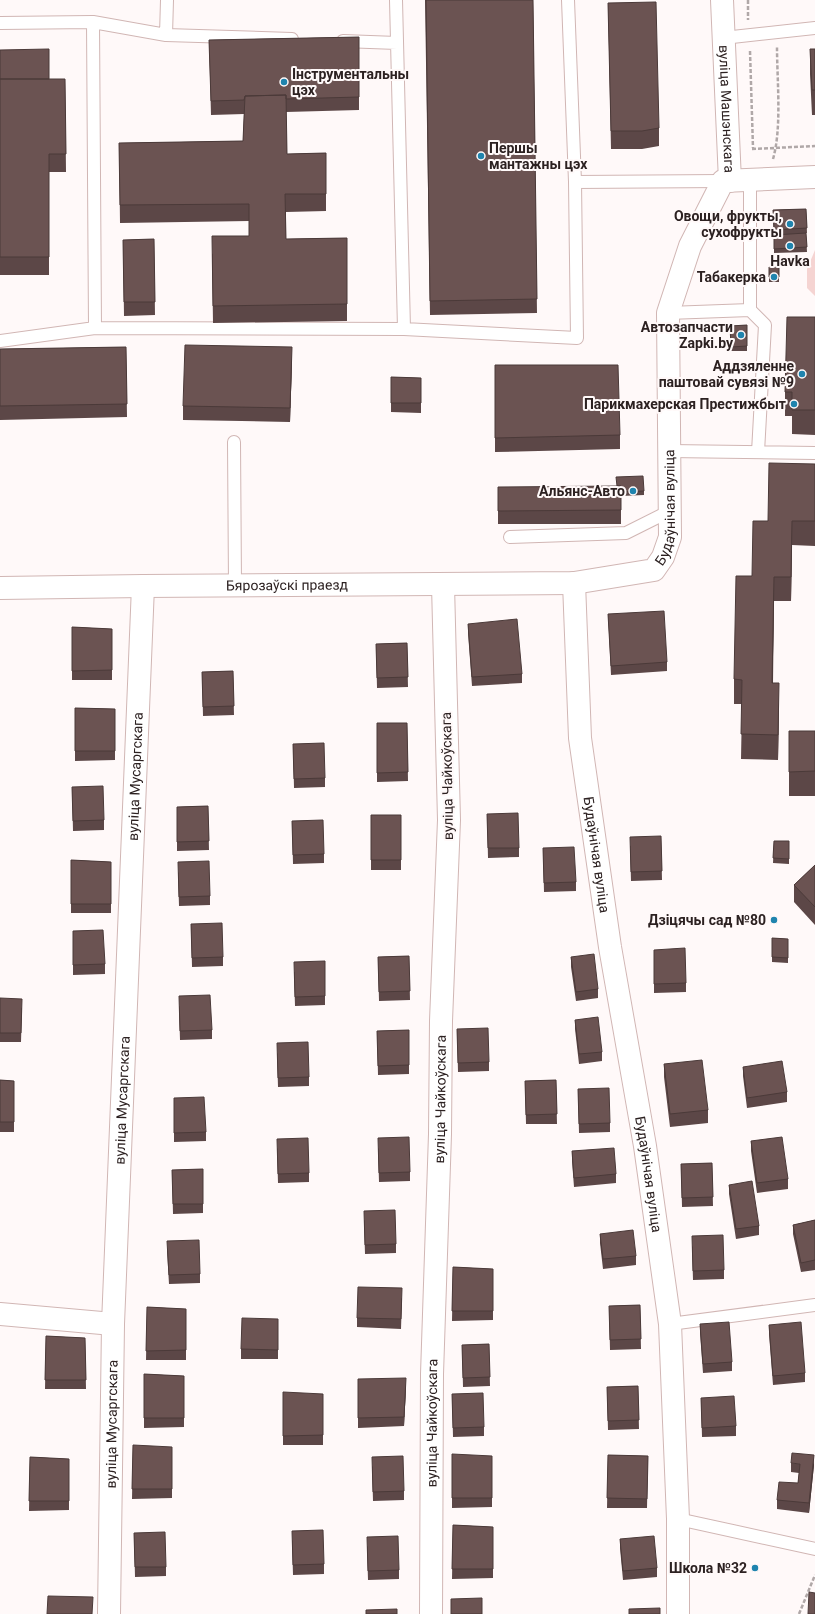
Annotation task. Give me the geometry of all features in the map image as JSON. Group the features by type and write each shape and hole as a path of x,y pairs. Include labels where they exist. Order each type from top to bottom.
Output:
{"street":[{"name":"вуліца Машэнскага","path":"722,0 723,38 740,176"},
{"path":"740,176 815,177"},
{"name":"Будаўнічая вуліца","path":"678,1614 678,1518 670,1324 646,1146 610,947 580,738 574,583 654,570 663,557 670,537 668,313 690,246 740,176"},
{"name":"Бярозаўскі праезд","path":"0,588 574,583"},
{"name":"вуліца Чайкоўскага","path":"432,1614 432,1374 440,1142 441,1021 449,820 443,585"},
{"name":"вуліца Мусаргскага","path":"109,1614 114,1324 143,586"},
{"path":"0,1314 114,1324"}],"lane":[{"path":"166,35 167,0"},
{"path":"396,0 404,329"},
{"path":"0,341 95,328 404,329 577,338 575,182 568,0"},
{"path":"93,22 95,328"},
{"path":"0,23 93,22 166,35 301,40"},
{"path":"723,38 815,28"},
{"path":"333,41 397,43"},
{"path":"575,182 740,176 750,310 764,325 758,452"},
{"path":"668,313 750,310"},
{"path":"234,442 235,586"},
{"path":"669,451 815,453"},
{"path":"510,537 626,533 670,511"},
{"path":"670,1324 815,1305"},
{"path":"678,1518 815,1549"}],"path":[{"path":"740,176 753,148 748,0"},
{"path":"776,147 777,46"},
{"path":"753,148 815,146"},
{"path":"740,176 776,147"},
{"path":"799,1614 815,1575"}],"shaded area":[{"path":"815,250 815,296 807,288 807,269"}],"building":[{"name":"Першы мантажны цэх","path":"426,0 533,0 537,299 430,301"},
{"path":"656,2 659,128 642,131 611,131 608,3"},
{"name":"Інструментальны цэх","path":"359,37 359,97 286,99 286,95 245,96 244,100 211,101 209,40"},
{"path":"49,49 49,79 0,79 0,50"},
{"path":"810,49 815,49 815,90 812,90"},
{"path":"0,79 65,79 66,154 49,154 49,257 0,257"},
{"path":"286,95 287,154 326,153 326,194 285,194 286,239 347,238 347,304 213,306 212,236 249,236 249,204 120,205 119,143 243,141 245,96"},
{"name":"Овощи, фрукты, сухофрукты","path":"806,209 807,228 774,230 773,210"},
{"name":"Havka","path":"806,233 807,247 774,249 774,235"},
{"path":"154,239 155,302 124,302 123,240"},
{"path":"769,267 779,267 779,277 769,277"},
{"path":"787,317 815,317 815,410 792,410 792,392 785,392"},
{"path":"747,325 747,346 731,347 730,326"},
{"path":"185,345 292,347 290,408 183,406"},
{"path":"126,347 127,404 0,406 0,349"},
{"path":"495,365 618,365 620,435 495,438"},
{"path":"391,377 421,378 421,403 391,403"},
{"path":"769,463 815,464 815,521 792,521 791,577 774,577 772,683 779,683 778,735 741,734 742,680 734,679 736,576 752,576 753,521 768,521"},
{"path":"643,476 644,491 621,492 621,486 617,486 616,477"},
{"path":"621,486 621,510 498,511 498,487"},
{"path":"664,611 667,662 611,666 608,614"},
{"path":"517,619 522,674 472,677 468,624"},
{"path":"72,627 112,629 112,670 72,671"},
{"path":"407,643 408,677 377,678 376,644"},
{"path":"233,671 234,706 203,707 202,672"},
{"path":"75,708 115,709 115,751 75,751"},
{"path":"377,723 407,723 408,772 377,773"},
{"path":"789,731 815,731 815,771 789,772"},
{"path":"324,743 325,778 294,779 293,744"},
{"path":"103,786 104,820 73,821 72,787"},
{"path":"208,806 209,841 177,842 177,807"},
{"path":"518,813 519,848 488,848 487,814"},
{"path":"371,815 401,815 401,860 371,860"},
{"path":"323,820 324,854 293,855 292,821"},
{"path":"661,836 662,871 631,872 630,837"},
{"path":"774,841 789,841 789,859 773,858"},
{"path":"574,847 576,882 544,883 543,848"},
{"path":"71,860 111,862 111,904 71,904"},
{"path":"209,861 210,896 179,897 178,862"},
{"path":"815,865 815,907 794,885"},
{"path":"222,923 223,957 192,958 191,924"},
{"path":"103,930 105,964 73,965 73,931"},
{"path":"772,938 788,939 788,958 772,957"},
{"path":"685,948 686,983 654,984 654,950"},
{"path":"594,954 598,989 576,992 571,957"},
{"path":"409,956 410,991 379,992 378,957"},
{"path":"325,961 325,996 295,997 294,962"},
{"path":"210,995 212,1030 180,1031 179,996"},
{"path":"0,998 22,999 21,1033 0,1033"},
{"path":"598,1017 602,1052 579,1054 575,1020"},
{"path":"488,1028 489,1062 458,1063 457,1029"},
{"path":"409,1030 409,1065 378,1066 377,1031"},
{"path":"308,1042 309,1077 278,1078 277,1043"},
{"path":"702,1060 708,1110 670,1114 664,1064"},
{"path":"782,1061 787,1092 747,1098 743,1067"},
{"path":"0,1080 14,1081 14,1122 0,1122"},
{"path":"556,1080 557,1114 526,1115 525,1081"},
{"path":"609,1088 610,1123 579,1124 578,1089"},
{"path":"204,1097 206,1132 174,1133 174,1098"},
{"path":"409,1137 410,1172 379,1173 378,1138"},
{"path":"782,1137 788,1179 757,1183 751,1141"},
{"path":"308,1138 309,1173 278,1174 277,1139"},
{"path":"614,1148 616,1174 574,1178 572,1151"},
{"path":"712,1163 713,1197 682,1198 681,1164"},
{"path":"203,1169 203,1204 173,1204 172,1170"},
{"path":"752,1181 759,1226 736,1229 729,1185"},
{"path":"395,1210 396,1244 365,1245 364,1211"},
{"path":"815,1220 815,1260 801,1263 793,1225"},
{"path":"633,1230 636,1256 603,1259 600,1234"},
{"path":"723,1235 724,1270 693,1271 692,1236"},
{"path":"199,1240 200,1274 169,1275 167,1241"},
{"path":"453,1267 493,1269 493,1311 452,1311"},
{"path":"358,1287 402,1288 401,1319 357,1318"},
{"path":"640,1305 641,1339 610,1340 609,1306"},
{"path":"147,1307 186,1309 186,1350 146,1351"},
{"path":"242,1318 278,1319 278,1350 241,1349"},
{"path":"729,1322 732,1362 703,1364 700,1324"},
{"path":"801,1322 805,1373 773,1376 769,1325"},
{"path":"46,1336 85,1338 86,1380 45,1380"},
{"path":"489,1344 490,1377 463,1378 462,1345"},
{"path":"144,1374 184,1376 184,1418 144,1418"},
{"path":"406,1378 404,1417 358,1418 358,1379"},
{"path":"638,1386 639,1420 608,1421 607,1387"},
{"path":"283,1392 323,1394 323,1435 283,1436"},
{"path":"483,1393 484,1427 453,1428 452,1394"},
{"path":"734,1396 736,1426 702,1428 701,1398"},
{"path":"133,1445 172,1447 172,1489 132,1489"},
{"path":"792,1453 814,1455 809,1503 777,1500 779,1482 798,1483 800,1464 791,1463"},
{"path":"452,1454 492,1456 492,1498 452,1498"},
{"path":"608,1455 648,1456 647,1499 607,1498"},
{"path":"403,1456 404,1491 373,1492 372,1457"},
{"path":"30,1457 69,1459 69,1501 29,1501"},
{"path":"453,1525 493,1527 493,1569 452,1569"},
{"path":"323,1530 324,1564 293,1565 292,1531"},
{"path":"165,1532 166,1567 135,1567 134,1533"},
{"path":"398,1536 399,1570 368,1571 367,1537"},
{"path":"654,1536 657,1568 623,1571 620,1539"},
{"path":"809,1592 815,1593 815,1614 808,1614"},
{"path":"48,1596 93,1597 92,1614 47,1614"},
{"path":"482,1598 482,1614 451,1614 451,1599"},
{"path":"660,1608 660,1614 629,1614 629,1609"},
{"path":"397,1609 397,1614 366,1614 366,1610"}],"place":[{"name":"Інструментальны цэх","path":"284,82"},
{"name":"Першы мантажны цэх","path":"481,156"},
{"name":"Овощи, фрукты, сухофрукты","path":"790,224"},
{"name":"Havka","path":"790,246"},
{"name":"Табакерка","path":"774,277"},
{"name":"Автозапчасти Zapki.by","path":"741,335"},
{"name":"Аддзяленне паштовай сувязі №9","path":"802,374"},
{"name":"Парикмахерская Престижбыт","path":"794,404"},
{"name":"Альянс-Авто","path":"633,491"},
{"name":"Дзіцячы сад №80","path":"774,920"},
{"name":"Школа №32","path":"755,1568"}]}
